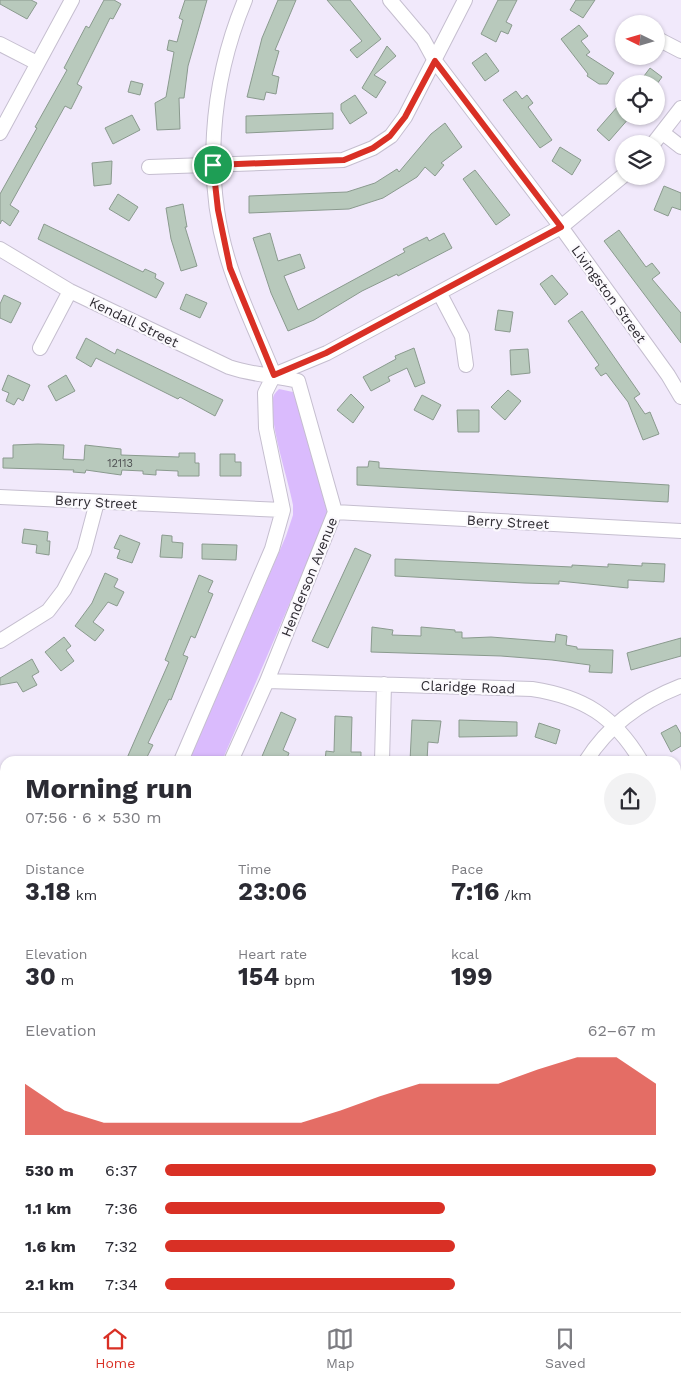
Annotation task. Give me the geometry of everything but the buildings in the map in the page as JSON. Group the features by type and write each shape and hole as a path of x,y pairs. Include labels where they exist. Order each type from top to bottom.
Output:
{"street":[{"path":"0,133 72,0"},
{"path":"245,0 233,28 215,105 213,165 218,210 230,268 274,375"},
{"name":"Livingston Street","path":"390,0 423,39 435,61 561,227 668,375 681,397"},
{"path":"149,167 344,160 373,148 390,136 405,117 466,0"},
{"path":"665,43 681,51"},
{"path":"0,44 37,63"},
{"path":"681,108 663,133 681,147"},
{"path":"183,756 272,548 283,510 266,428 266,393 274,375 326,353 440,294 561,227 615,182"},
{"name":"Kendall Street","path":"0,249 70,291 229,368 250,374 274,375"},
{"path":"40,348 70,291"},
{"path":"440,294 462,336 466,365"},
{"name":"Henderson Avenue","path":"233,756 267,681 335,512 298,381 274,375"},
{"name":"Berry Street","path":"0,497 283,510"},
{"path":"0,641 48,612 64,590 84,551 97,502"},
{"name":"Berry Street","path":"335,512 681,531"},
{"name":"Claridge Road","path":"267,681 532,690 554,693 588,706 615,725 637,756"},
{"path":"382,756 384,684"},
{"path":"590,756 615,725 647,702 681,686"}],"shaded area":[{"path":"279,389 293,392 299,404 328,514 224,756 191,756 286,536 293,515 291,493 274,423 273,398"}],"route":[{"path":"435,61 561,227 440,294 326,353 274,375 230,268 218,210 213,165 344,160 373,148 390,136 405,117 435,61"}]}
